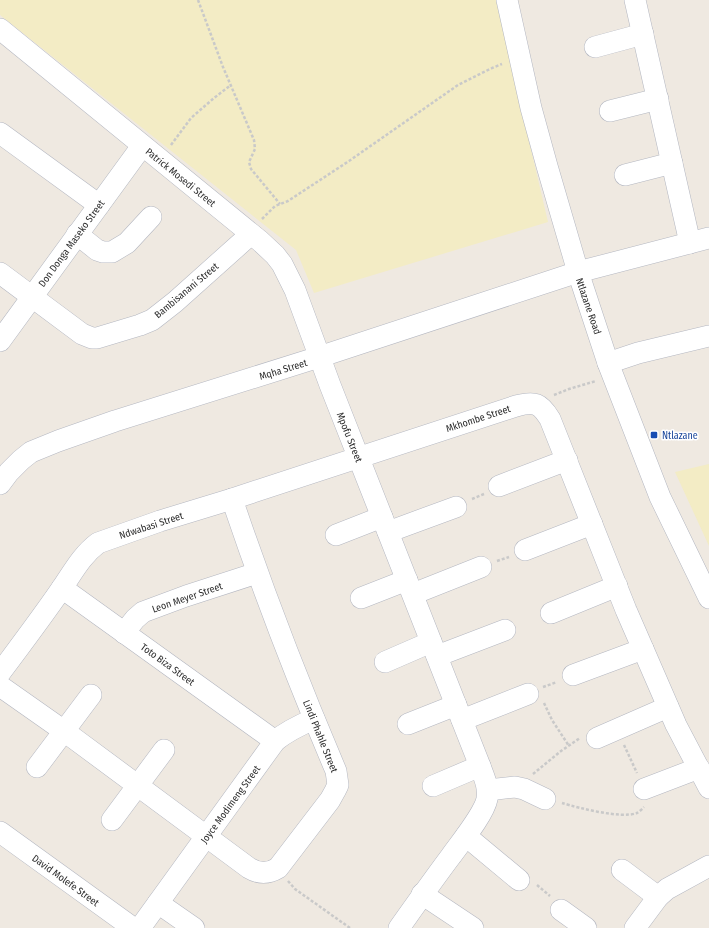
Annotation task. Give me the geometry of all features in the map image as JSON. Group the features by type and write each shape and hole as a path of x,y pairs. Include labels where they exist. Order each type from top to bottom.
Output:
{"street":[{"name":"Ntlazane Road","path":"507,0 531,108 578,272 604,371 660,497 709,596"},
{"path":"635,0 672,163 700,241"},
{"name":"Patrick Mosedi Street","path":"0,29 276,255 285,268 295,290 319,357"},
{"path":"595,47 643,34"},
{"path":"610,111 658,99"},
{"path":"0,133 99,205"},
{"name":"Don Donga Maseko Street","path":"0,341 142,146"},
{"path":"625,175 672,163"},
{"path":"77,234 97,250 102,252 112,252 127,242 152,217"},
{"name":"Bambisanani Street","path":"0,273 82,334 92,338 97,338 152,320 175,302 251,234"},
{"name":"Mqha Street","path":"0,484 9,472 31,452 115,421 319,357 578,272 700,241"},
{"path":"604,371 638,353 709,336"},
{"name":"Mpofu Street","path":"319,357 480,766 488,790"},
{"name":"Mkhombe Street","path":"359,458 516,406 526,403 534,403"},
{"path":"534,403 541,406 550,419 643,649 668,707 709,788"},
{"name":"Ndwabasi Street","path":"0,673 62,588 78,563 91,548 98,543 160,521 232,500 359,458"},
{"path":"500,486 567,460"},
{"name":"Lindi Phahle Street","path":"232,500 257,573 336,771 338,785 278,868"},
{"path":"336,535 385,525 456,507"},
{"path":"525,550 592,524"},
{"path":"361,598 410,587 481,567"},
{"name":"Leon Meyer Street","path":"124,632 135,618 143,612 186,596 257,573"},
{"path":"551,613 617,586"},
{"name":"Toto Biza Street","path":"62,588 275,741"},
{"path":"385,662 505,630"},
{"path":"573,675 643,649"},
{"path":"0,686 64,731 254,871 262,873 273,871 278,868"},
{"path":"408,724 459,713 533,692"},
{"path":"37,767 91,695"},
{"path":"597,738 668,707"},
{"name":"Joyce Modimeng Street","path":"140,928 275,741 295,727 314,719"},
{"path":"112,820 164,750"},
{"path":"433,786 480,766"},
{"path":"644,789 699,768"},
{"path":"399,928 422,894 466,836 483,810 487,800 488,790 515,788 524,789 544,799"},
{"name":"David Molefe Street","path":"0,832 133,928"},
{"path":"466,836 519,880"},
{"path":"635,928 658,897 667,889 709,866"},
{"path":"622,870 658,897"},
{"path":"422,894 473,928"},
{"path":"158,903 194,928"},
{"path":"561,910 586,928"}],"path":[{"path":"198,0 223,67 254,140 255,149 249,162 250,169 280,204"},
{"path":"251,234 259,222 275,206 288,201 349,161 458,85 503,64"},
{"path":"160,160 191,118 231,85"},
{"path":"534,403 569,389 604,371"},
{"path":"456,507 500,486"},
{"path":"481,567 525,550"},
{"path":"569,746 533,692 573,675"},
{"path":"544,799 587,810 622,815 637,813 646,805 644,789 617,729"},
{"path":"515,788 581,738 597,738"},
{"path":"278,868 295,889 350,928"},
{"path":"519,880 535,884 556,902 561,910"}],"sand":[{"path":"0,0 496,0 548,222 314,293 296,250 0,15"},
{"path":"709,464 709,546 675,472"}],"place":[{"name":"Ntlazane","path":"654,435"}]}
